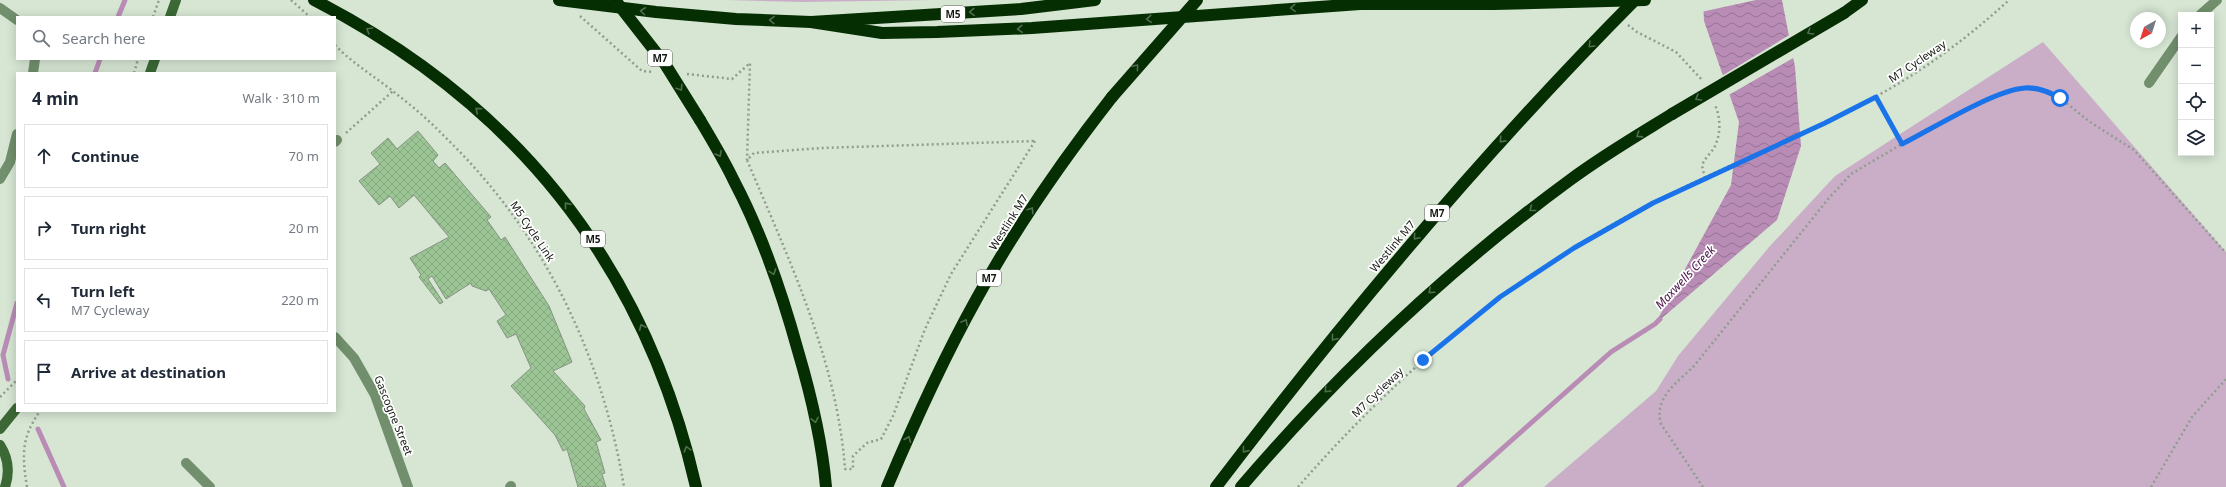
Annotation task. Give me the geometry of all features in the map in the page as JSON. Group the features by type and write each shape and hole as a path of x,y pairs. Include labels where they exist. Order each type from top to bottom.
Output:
{"highway":[{"name":"M5","path":"314,0 402,51 454,90 505,136 571,208 614,273 652,350 676,412 696,487"},
{"name":"M5","path":"559,0 672,14 736,19 811,22 1066,5 1095,0"},
{"name":"M7","path":"615,0 665,64 700,120 735,181 763,244 786,308 815,418 826,487"},
{"name":"Westlink M7","path":"887,487 937,376 977,298 1050,181 1112,97 1137,66 1197,0"},
{"name":"Westlink M7","path":"1216,487 1412,242 1554,82 1635,0"},
{"path":"811,22 882,33 937,32 1032,28 1345,5 1550,4 1645,0"},
{"path":"1241,487 1321,397 1373,345 1483,247 1571,179 1672,114 1862,0"}],"main road":[{"path":"170,16 176,0"},
{"path":"150,72 155,60"},
{"path":"0,429 16,409"},
{"path":"0,445 6,456 9,470 6,487"}],"street":[{"path":"2203,12 2217,0"},
{"path":"0,8 16,19"},
{"path":"2149,83 2178,41"},
{"path":"33,72 35,60"},
{"path":"0,179 10,162 16,138"},
{"name":"Gascogne Street","path":"336,338 354,358 375,395 408,487"},
{"path":"186,463 210,487"}],"path":[{"path":"153,16 159,0"},
{"path":"291,0 301,8"},
{"name":"M7 Cycleway","path":"1298,487 1335,445 1378,401 1423,360 1500,297 1574,248 1653,203 1825,123 1876,97 1950,49 2009,0"},
{"name":"M5 Cycle Link","path":"336,46 353,61 416,109 476,168 520,224 544,261 573,315 590,356 608,412 624,487"},
{"path":"134,72 138,60"},
{"path":"1703,487 1661,424 1659,410 1664,397 1694,366 1842,184 1870,162 1902,144 2004,93 2026,88 2048,92 2060,98 2090,122 2134,150 2226,253"},
{"path":"336,141 393,91"},
{"path":"1876,97 1902,144"},
{"path":"1035,141 952,274 925,329 893,416 881,439 867,443 853,456 853,469 845,469 843,437 832,386 809,307 747,160 754,153 822,148 1035,141"},
{"path":"2151,487 2192,417 2226,379"},
{"path":"0,396 16,381"},
{"path":"27,487 23,459 25,436 39,412"}],"shaded area":[{"path":"727,0 933,0 803,2"},
{"path":"2043,42 2226,252 2226,487 1544,487 1656,391 1678,356 1770,246 1835,176"}],"water":[{"path":"1703,0 1782,0 1795,67 1801,146 1777,220 1655,324 1731,185 1739,122 1704,21"}],"pier":[{"path":"1701,0 1756,0 1701,12"},
{"path":"1791,34 1795,57 1727,96 1720,77"}],"building":[{"path":"418,131 438,155 433,161 439,168 445,163 491,217 487,220 501,240 505,237 549,306 572,362 553,371 585,406 584,409 601,440 596,442 605,473 602,474 606,487 578,487 567,449 563,451 555,435 511,386 531,368 516,334 507,338 497,321 506,315 489,289 486,291 472,286 471,283 446,299 432,276 428,279 443,302 440,304 419,277 421,275 410,258 449,237 414,195 399,208 390,196 379,205 359,181 380,164 371,153 388,138 397,149"}],"waterway":[{"path":"118,16 125,0"},
{"path":"95,72 100,60"},
{"path":"8,379 3,355 16,307"},
{"name":"Maxwells Creek","path":"1459,487 1611,352 1655,324 1660,319"},
{"path":"38,429 64,487"}],"route":[{"path":"1423,360 1500,297 1574,248 1653,203 1825,123 1876,97 1902,144 2004,93 2018,89 2037,88 2060,98"}]}
